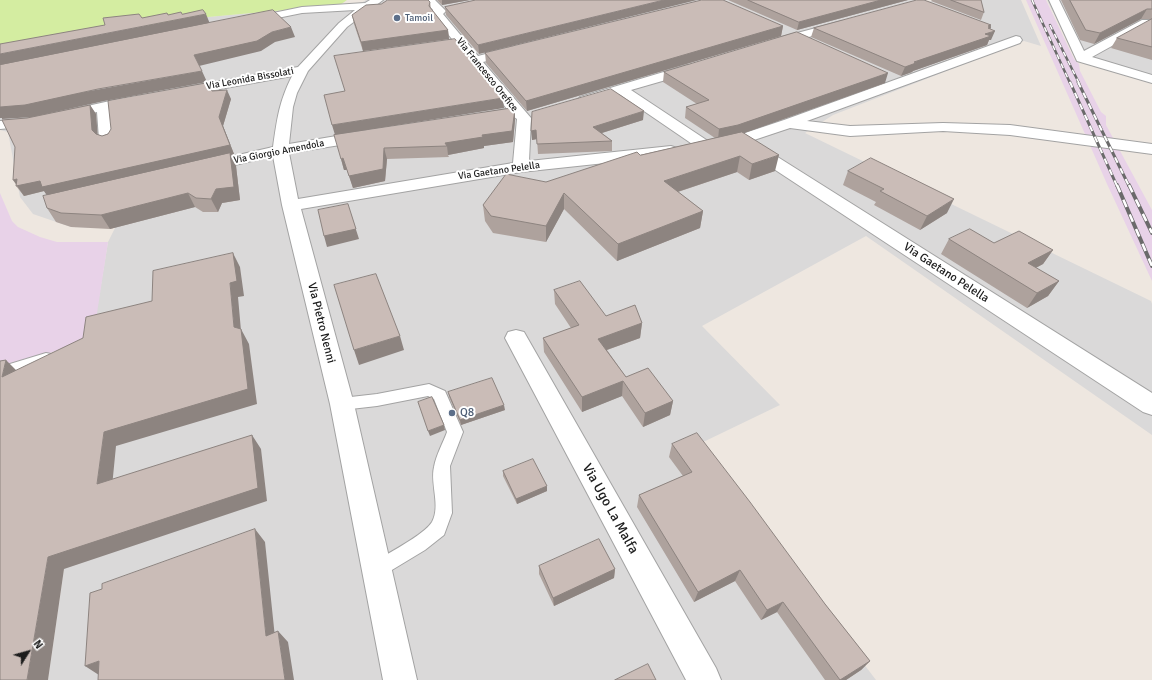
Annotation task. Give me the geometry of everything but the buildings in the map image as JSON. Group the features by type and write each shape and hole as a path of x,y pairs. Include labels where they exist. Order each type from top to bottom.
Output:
{"street":[{"name":"Via Francesco Orefice","path":"429,0 444,10 437,13 521,115 520,167"},
{"path":"1054,0 1081,58 1152,79"},
{"path":"240,23 302,10 372,3"},
{"name":"Via Pietro Nenni","path":"372,3 339,29 290,93 286,107 280,150 292,206 342,404 400,680"},
{"path":"760,47 850,21"},
{"path":"1081,58 1146,22 1152,23"},
{"path":"783,30 818,46"},
{"name":"Via Gaetano Pelella","path":"292,206 520,167 727,145 789,123 893,80 1016,40 1001,34"},
{"path":"445,44 461,42"},
{"path":"476,60 522,49"},
{"name":"Via Leonida Bissolati","path":"165,95 311,65"},
{"path":"576,102 701,65"},
{"path":"620,89 707,147"},
{"path":"0,125 33,122 149,97"},
{"path":"104,106 107,139"},
{"path":"471,120 539,113"},
{"path":"789,123 850,131 943,127 1010,130 1152,149"},
{"name":"Via Giorgio Amendola","path":"188,171 280,150 380,134"},
{"name":"Via Gaetano Pelella","path":"740,140 1152,405"},
{"name":"Via Ugo La Malfa","path":"516,338 704,680"}],"lane":[{"path":"0,373 60,354"},
{"path":"342,404 377,400 429,390 440,395 455,432 442,467 444,507 442,520 437,530 426,539 376,570"}],"shaded area":[{"path":"366,0 922,0 926,2 934,0 1021,0 1041,46 1024,41 833,115 805,133 1151,301 1152,435 866,236 702,326 780,405 697,445 876,680 48,680 64,569 93,332 108,242 115,228 71,227 33,214 20,197 8,132 0,130 0,47 197,18 361,3"},
{"path":"1026,0 1046,0 1074,59 1079,64 1080,71 1101,112 1106,116 1106,125 1152,210 1152,281 1107,184"},
{"path":"1047,0 1152,0 1152,82 1076,58"},
{"path":"0,193 12,221 18,227 40,237 57,242 108,242 93,339 0,369"}],"green space":[{"path":"0,0 347,0 340,5 197,18 0,47"}],"railway":[{"path":"1032,0 1070,83"},
{"path":"1050,25 1079,83"},
{"path":"1070,82 1117,186"},
{"path":"1078,82 1129,186"},
{"path":"1117,185 1152,266"},
{"path":"1129,185 1152,233"}],"place":[{"name":"Tamoil","path":"397,18"},
{"name":"Q8","path":"452,413"}]}
